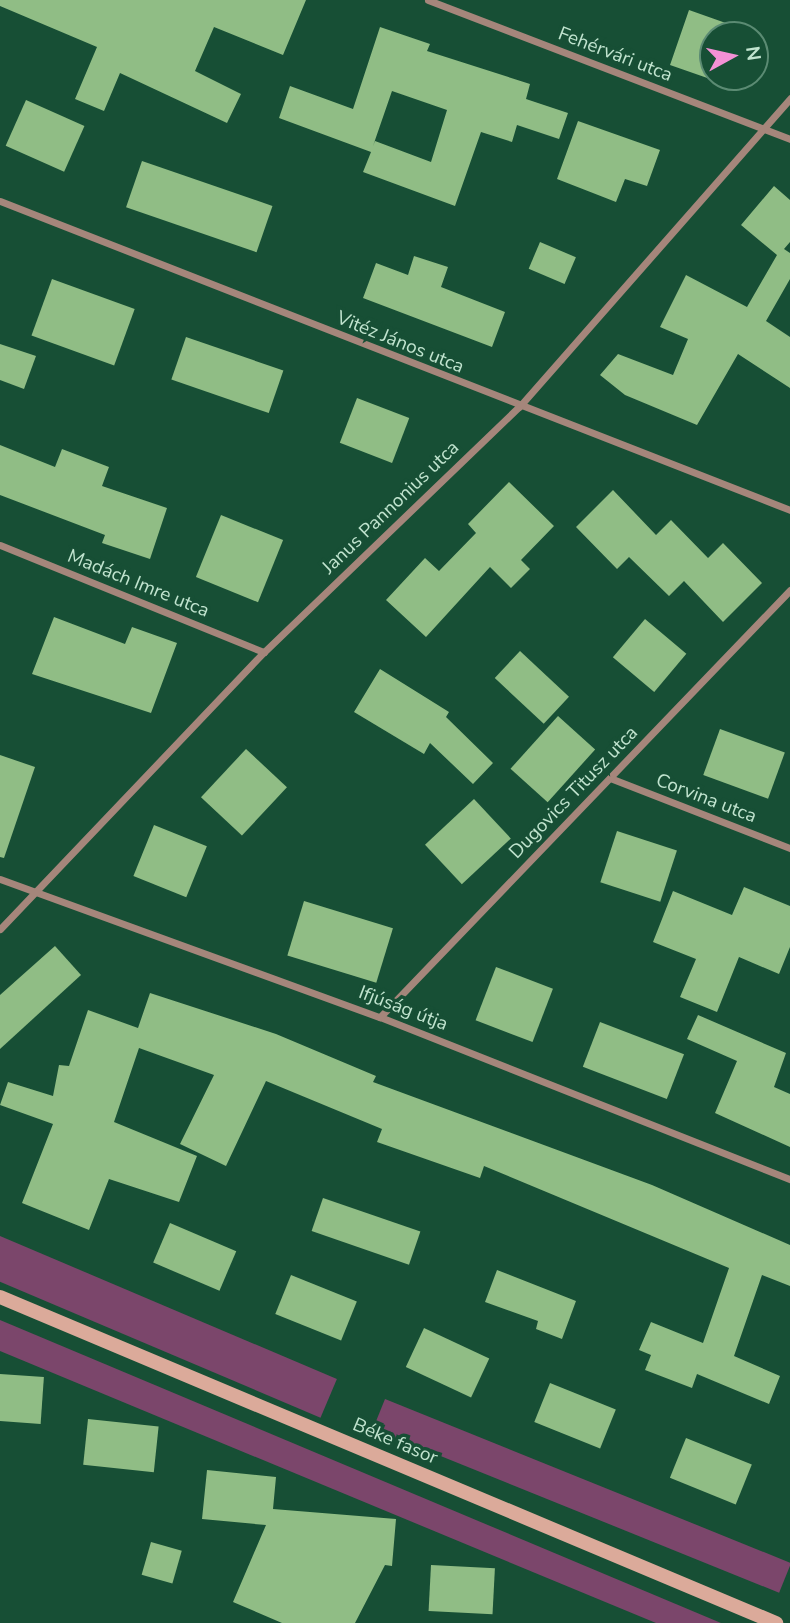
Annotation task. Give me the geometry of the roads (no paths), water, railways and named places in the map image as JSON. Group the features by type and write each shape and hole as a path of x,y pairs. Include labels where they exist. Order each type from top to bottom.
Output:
{"street":[{"name":"Fehérvári utca","path":"428,0 444,3 790,139"},
{"name":"Janus Pannonius utca","path":"0,929 264,652 519,407 790,98"},
{"name":"Vitéz János utca","path":"0,201 519,407 790,510"},
{"name":"Madách Imre utca","path":"0,545 264,652"},
{"name":"Dugovics Titusz utca","path":"380,1017 790,590"},
{"name":"Corvina utca","path":"610,778 790,848"},
{"name":"Ifjúság útja","path":"0,879 380,1017 790,1179"},
{"name":"Béke fasor","path":"0,1297 776,1623"}]}
